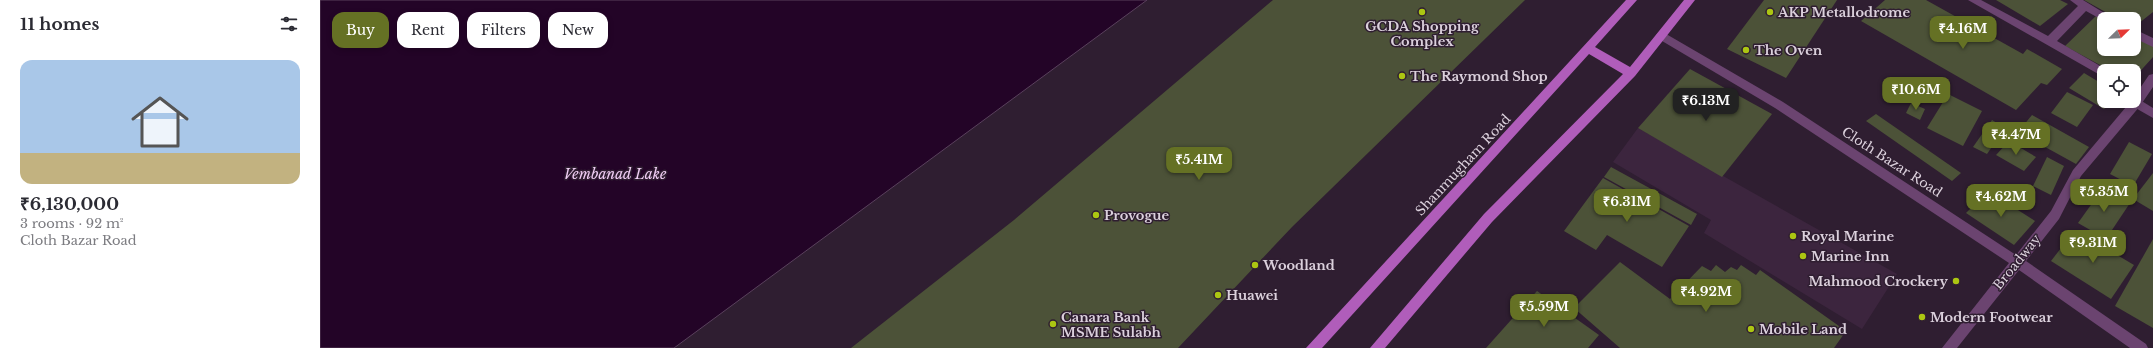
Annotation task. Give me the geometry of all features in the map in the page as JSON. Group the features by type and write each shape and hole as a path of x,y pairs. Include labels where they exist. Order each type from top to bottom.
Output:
{"main road":[{"name":"Shanmugham Road","path":"1313,348 1632,0"},
{"path":"1378,348 1488,218 1631,73 1690,0"},
{"path":"1588,49 1631,73"}],"street":[{"path":"1972,0 2097,68"},
{"path":"2075,0 2097,12"},
{"path":"2049,42 2085,6"},
{"name":"Cloth Bazar Road","path":"1661,35 1779,105 2017,262 2141,348"},
{"path":"2141,36 2153,43"},
{"name":"Broadway","path":"2141,91 2153,78"},
{"path":"2141,100 2153,114"},
{"name":"Broadway","path":"1949,348 2056,215 2077,173 2127,108"}],"shaded area":[{"path":"1638,128 1897,274 1862,329 1704,233 1711,220 1613,162"}],"water":[{"name":"Vembanad Lake","path":"320,0 1147,0 674,348 320,348"}],"building":[{"path":"1273,0 1525,0 1292,227 1178,348 851,348 1014,220"},
{"path":"1764,0 1837,0 1786,78 1727,49"},
{"path":"1885,0 1926,0 2023,54 2027,49 2062,69 2047,85 2041,83 2016,110 1861,21"},
{"path":"1996,0 2060,0 2068,4 2040,26"},
{"path":"2084,0 2153,0 2153,12 2141,21 2141,12 2105,12"},
{"path":"2096,16 2097,56 2141,56 2141,40 2153,46 2153,57 2141,70 2141,64 2098,64 2065,46"},
{"path":"1690,69 1772,114 1722,177 1638,128"},
{"path":"2084,73 2097,81 2097,105 2069,88"},
{"path":"2067,92 2093,105 2077,127 2051,113"},
{"path":"1948,94 1982,111 1963,146 1927,128"},
{"path":"1911,103 1925,109 1920,120 1906,113"},
{"path":"1876,114 1961,173 1952,181 1866,121"},
{"path":"2032,115 2089,147 2076,164 2018,132"},
{"path":"1992,120 2005,128 1987,154 1973,147"},
{"path":"2009,141 2036,157 2024,171 1996,155"},
{"path":"2129,142 2152,154 2133,186 2110,174"},
{"path":"2047,157 2064,166 2051,195 2033,186"},
{"path":"1611,167 1697,214 1691,225 1604,177"},
{"path":"2153,173 2153,211 2133,199"},
{"path":"1603,178 1689,226 1662,267 1607,235 1596,250 1564,231"},
{"path":"2103,188 2130,203 2106,239 2078,223"},
{"path":"1988,191 2035,221 2014,245 1966,213"},
{"path":"2075,230 2134,265 2111,299 2051,261"},
{"path":"2153,239 2153,328 2115,306"},
{"path":"1620,262 1670,299 1702,266 1711,271 1716,265 1725,272 1731,267 1737,270 1741,265 1756,275 1760,270 1846,331 1834,348 1620,348 1574,308"},
{"path":"1537,291 1599,335 1588,348 1486,348"}],"place":[{"name":"GCDA Shopping Complex","path":"1422,12"},
{"name":"AKP Metallodrome","path":"1770,12"},
{"name":"The Oven","path":"1746,50"},
{"name":"The Raymond Shop","path":"1402,76"},
{"name":"Provogue","path":"1096,215"},
{"name":"Royal Marine","path":"1793,236"},
{"name":"Marine Inn","path":"1803,256"},
{"name":"Woodland","path":"1255,265"},
{"name":"Mahmood Crockery","path":"1956,281"},
{"name":"Huawei","path":"1218,295"},
{"name":"Modern Footwear","path":"1922,317"},
{"name":"Canara Bank MSME Sulabh","path":"1053,324"},
{"name":"Mobile Land","path":"1751,329"}]}
